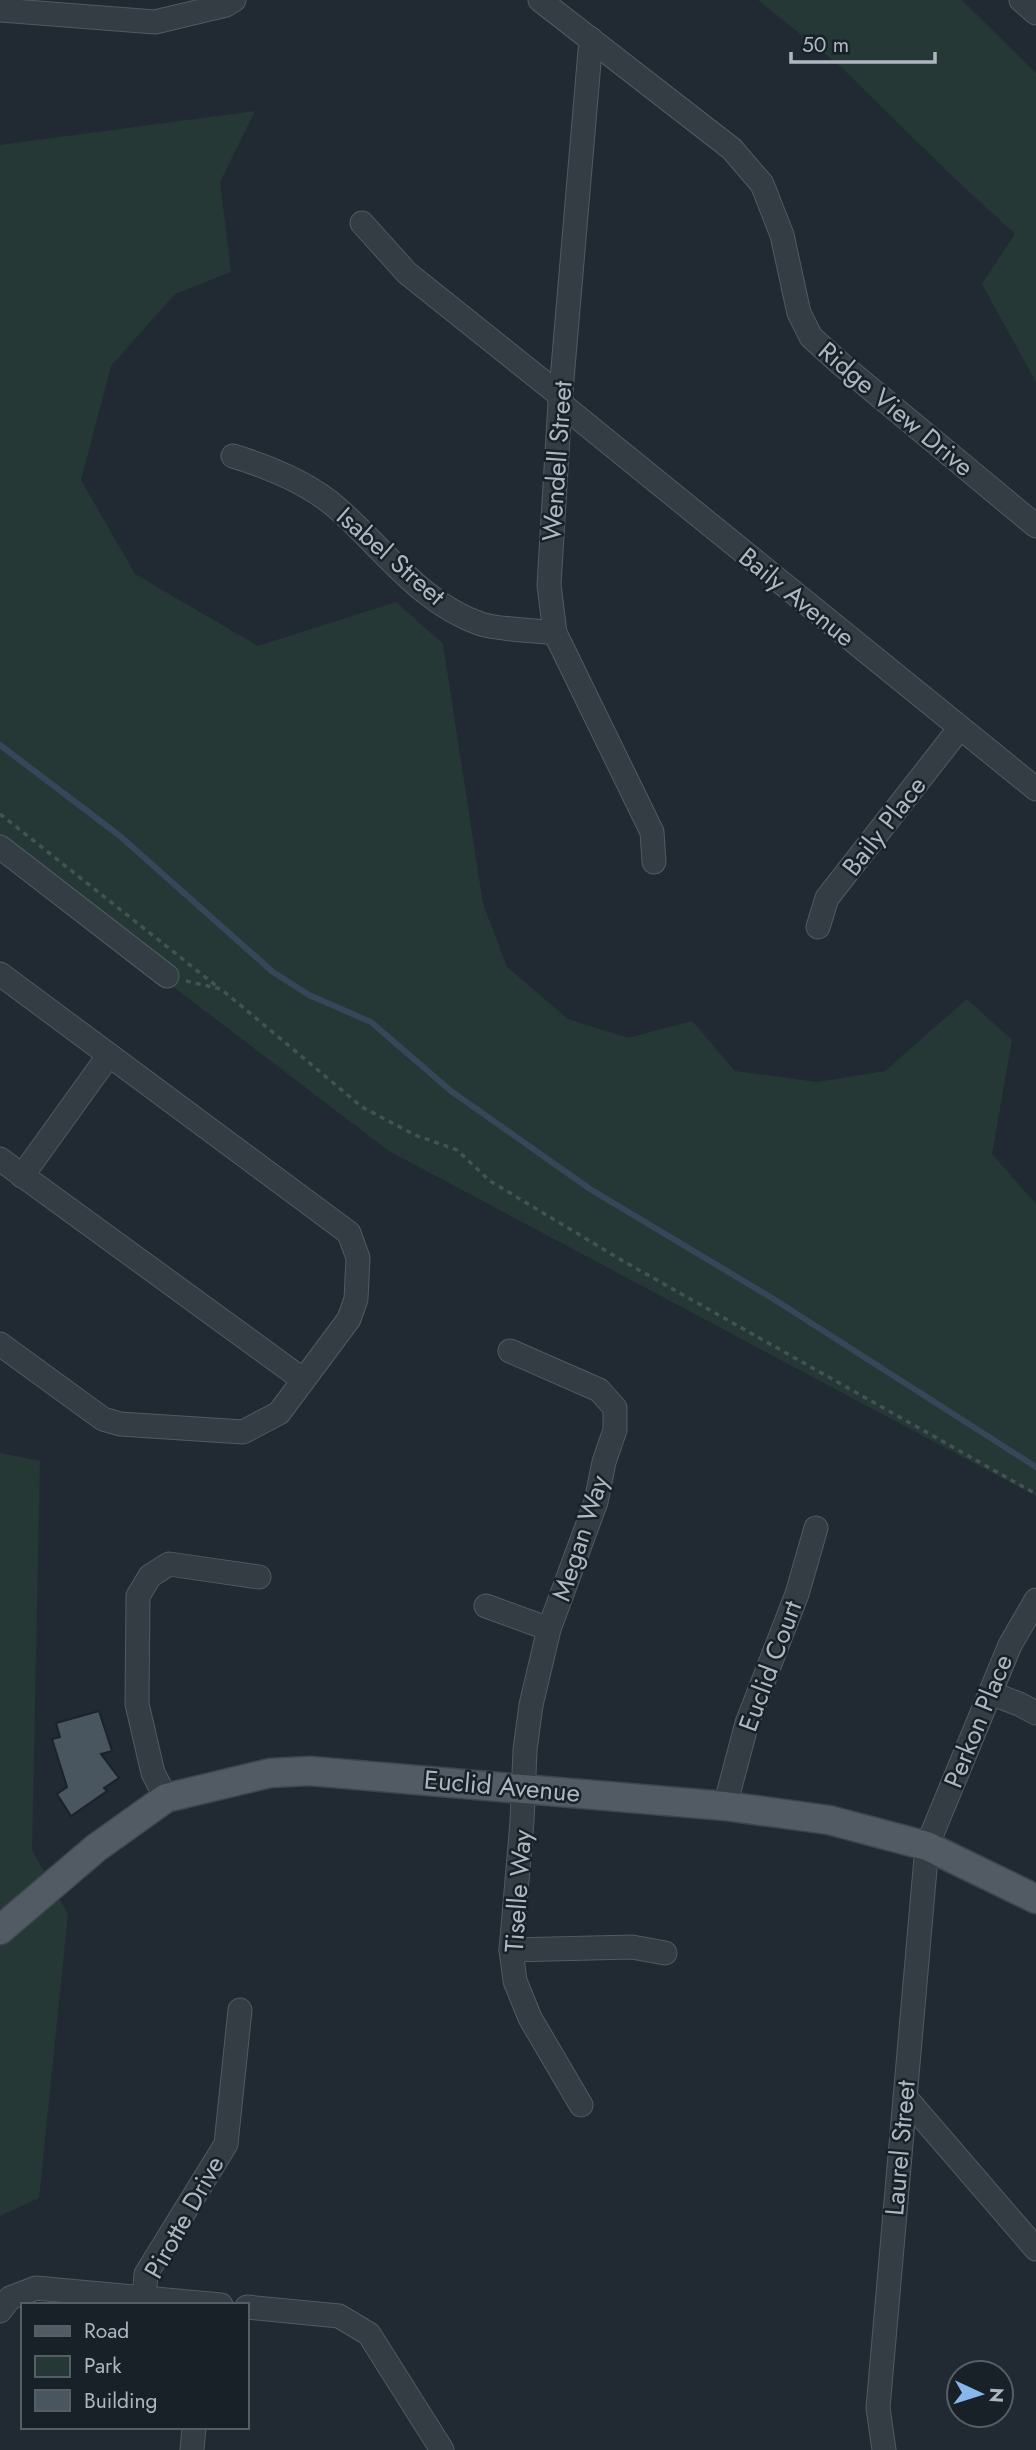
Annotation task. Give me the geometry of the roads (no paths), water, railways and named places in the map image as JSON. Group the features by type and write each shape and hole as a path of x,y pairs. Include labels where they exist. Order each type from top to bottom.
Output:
{"main road":[{"name":"Euclid Avenue","path":"0,1930 96,1848 166,1798 270,1773 310,1771 524,1787 725,1806 829,1820 927,1846 1036,1899"}],"street":[{"path":"0,9 155,22 226,5 234,0"},
{"name":"Ridge View Drive","path":"540,0 732,149 762,184 782,235 799,313 811,337 1036,526"},
{"path":"1021,0 1036,13"},
{"name":"Wendell Street","path":"591,39 560,400 549,585 555,633 652,832 654,862"},
{"name":"Baily Avenue","path":"362,223 407,273 959,729 1036,789"},
{"name":"Isabel Street","path":"233,456 266,466 336,506 394,565 432,598 482,625 555,633"},
{"name":"Baily Place","path":"818,927 827,898 959,729"},
{"path":"0,847 167,976"},
{"path":"0,974 349,1233 358,1258 356,1299 349,1319 279,1412 243,1433 120,1424 103,1419 0,1344"},
{"path":"22,1176 109,1055"},
{"path":"0,1159 302,1379"},
{"name":"Megan Way","path":"510,1351 599,1390 615,1408 615,1430 604,1462 596,1502 549,1629 531,1704 525,1750 524,1787"},
{"name":"Euclid Court","path":"725,1806 747,1723 797,1594 816,1528"},
{"path":"166,1798 153,1773 136,1704 138,1596 150,1576 170,1564 259,1577"},
{"name":"Perkon Place","path":"927,1846 1010,1645 1036,1600"},
{"path":"486,1606 549,1629"},
{"path":"990,1693 1036,1713"},
{"name":"Tiselle Way","path":"524,1787 511,1950 515,1980 530,2018 581,2105"},
{"name":"Laurel Street","path":"884,2450 878,2408 927,1846"},
{"path":"511,1950 632,1947 665,1953"},
{"name":"Pirotte Drive","path":"144,2299 146,2274 226,2144 240,2010"},
{"path":"905,2097 1036,2249"},
{"path":"5,2304 36,2288 197,2303"},
{"path":"248,2307 339,2316 369,2334 442,2450"},
{"path":"192,2450 194,2429"},
{"path":"417,2450 428,2430"}],"waterway":[{"path":"0,745 120,836 273,972 309,995 371,1022 451,1091 590,1189 772,1298 1036,1467"}]}
